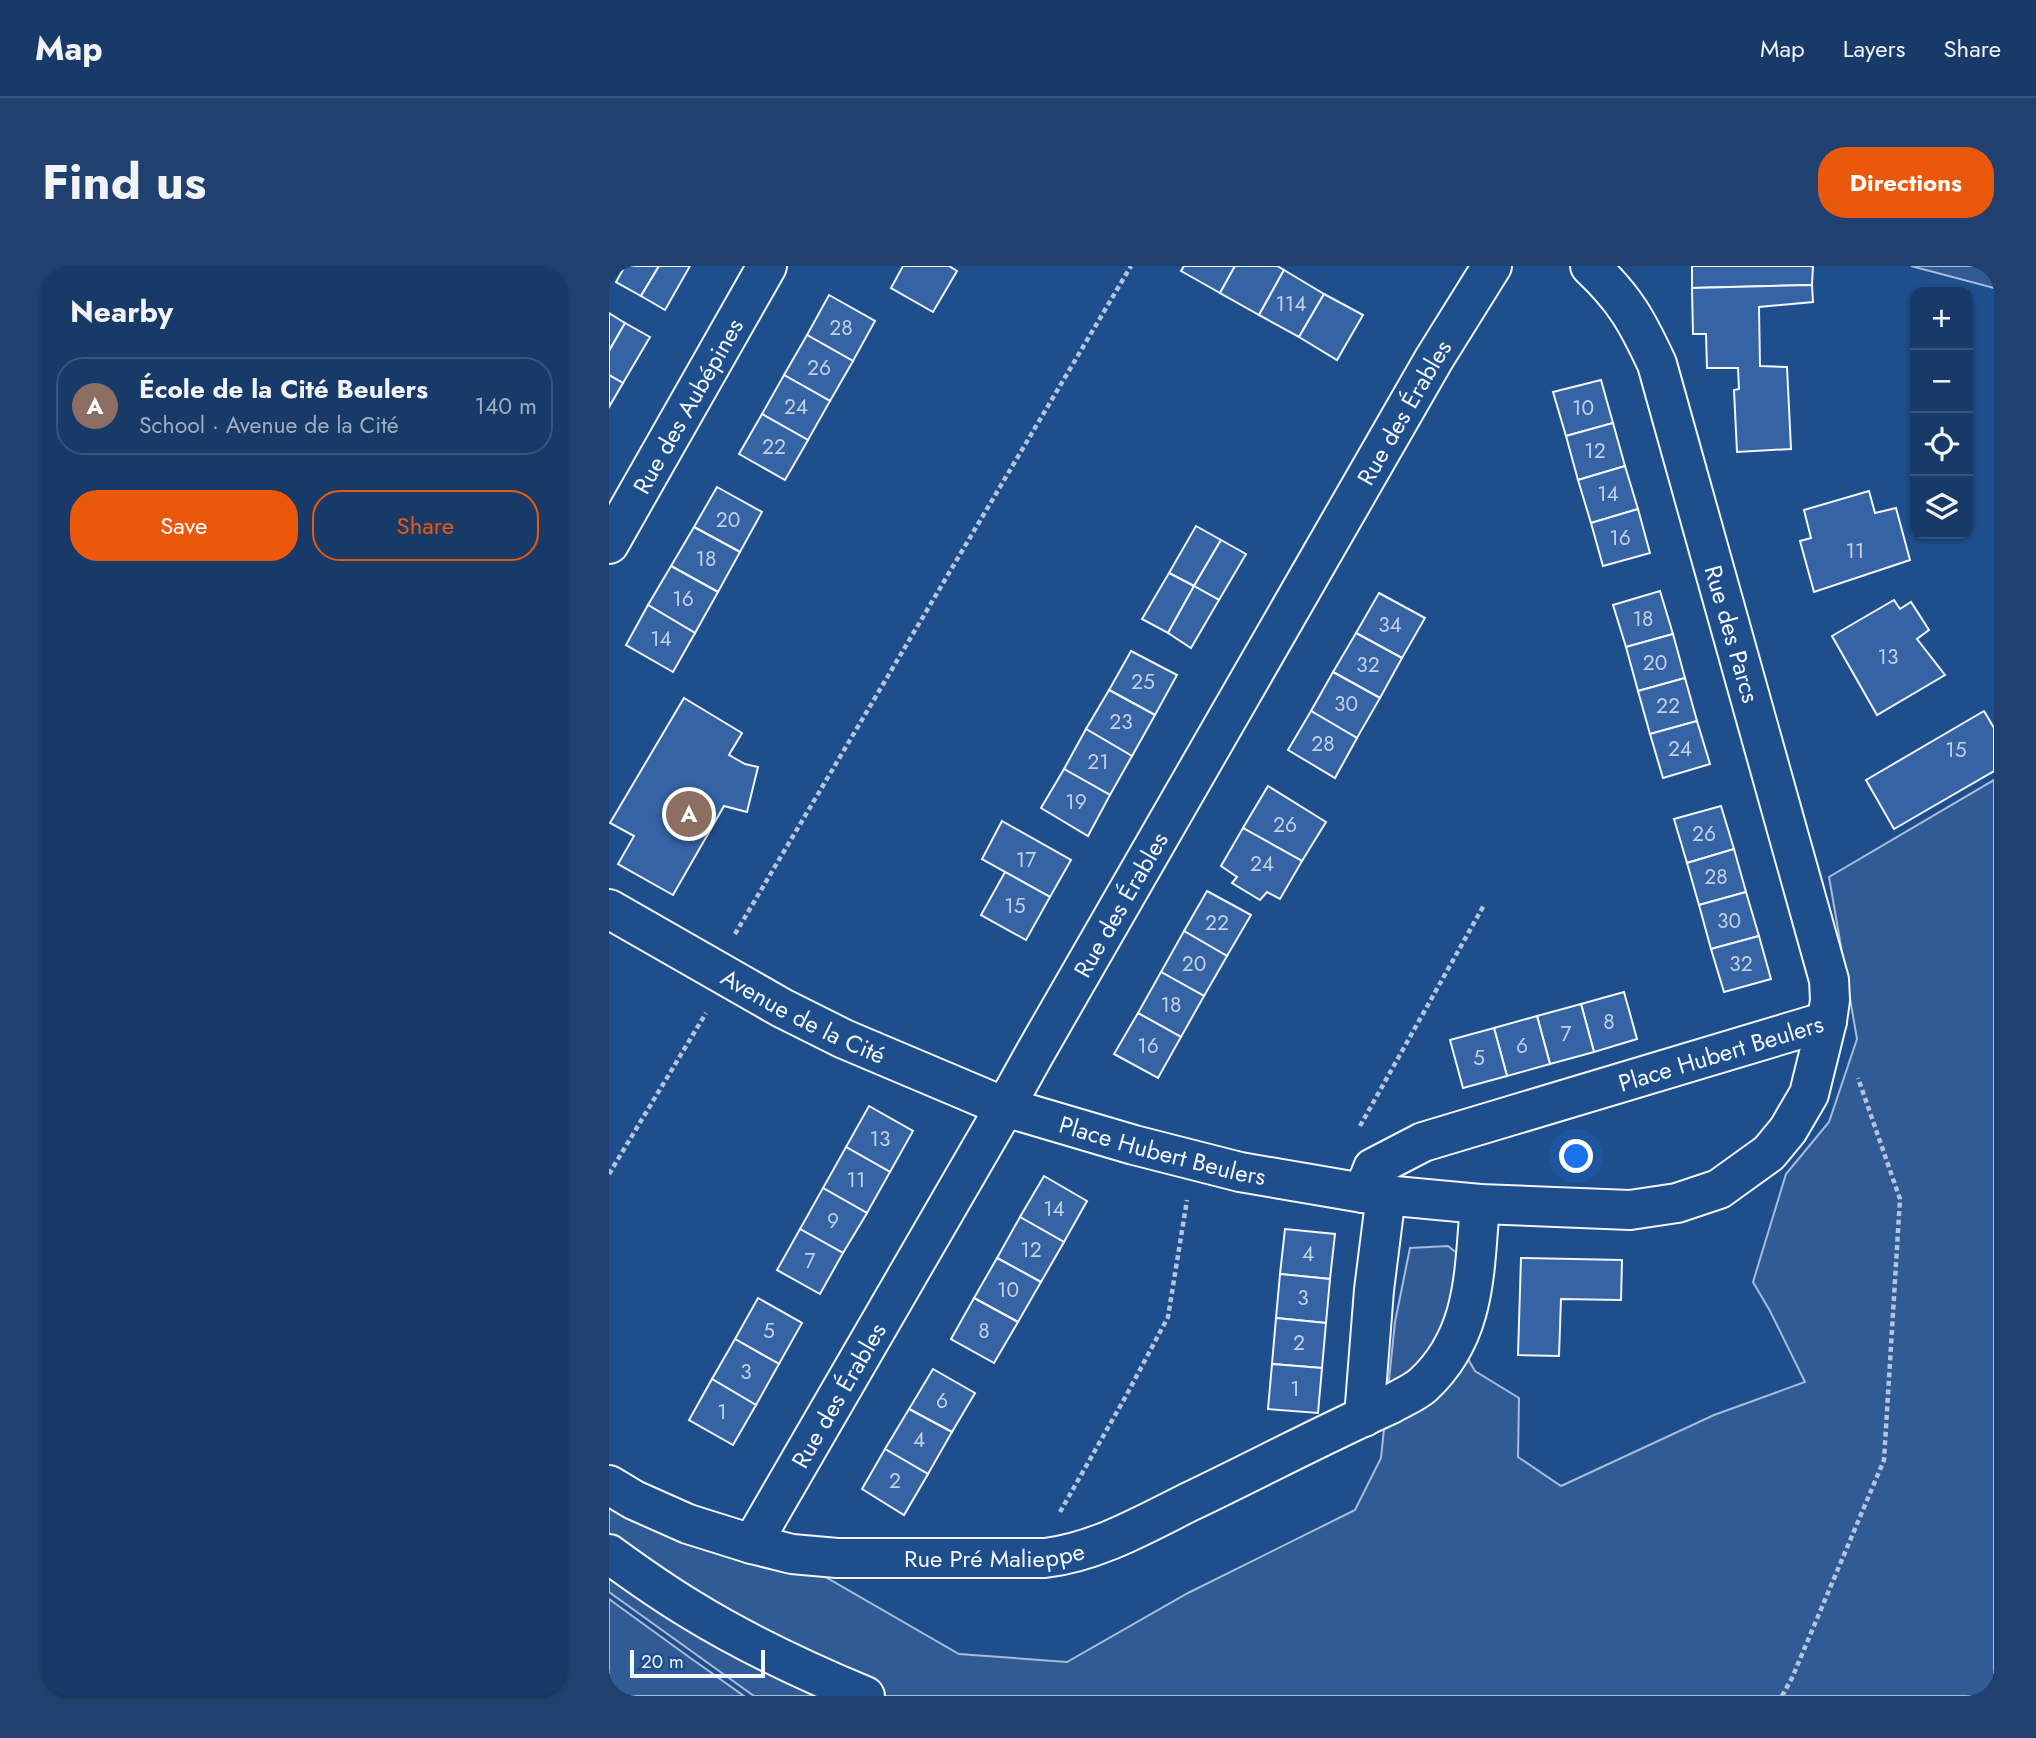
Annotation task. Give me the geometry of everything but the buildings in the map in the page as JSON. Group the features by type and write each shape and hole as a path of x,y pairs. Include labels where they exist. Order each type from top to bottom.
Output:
{"street":[{"name":"Rue des Aubépines","path":"609,544 767,266"},
{"name":"Rue des Érables","path":"752,1544 1006,1107 1434,359 1492,266"},
{"name":"Rue des Parcs","path":"1590,266 1616,291 1637,321 1657,364 1829,980 1827,1021"},
{"name":"Avenue de la Cité","path":"609,909 720,974 845,1040 1006,1107"},
{"name":"Place Hubert Beulers","path":"1006,1107 1240,1172 1374,1186 1480,1204 1630,1210 1677,1203 1719,1189 1769,1153 1788,1130 1809,1094 1827,1021"},
{"name":"Place Hubert Beulers","path":"1374,1186 1423,1142 1827,1021"},
{"path":"1364,1417 1374,1290 1374,1186"},
{"path":"1364,1417 1422,1386 1450,1355 1463,1328 1470,1301 1480,1204"},
{"name":"Rue Pré Malieppe","path":"609,1485 634,1500 688,1524 792,1554 837,1558 1066,1556 1091,1548 1155,1519 1364,1417"},
{"path":"609,1554 669,1596 718,1625 823,1679 865,1696"}],"path":[{"path":"609,1174 720,974 1131,266"},
{"path":"1374,1186 1358,1144 1360,1125 1484,905"},
{"path":"1782,1696 1884,1460 1900,1199 1856,1074"},
{"path":"1033,1558 1168,1317 1194,1160"}],"shaded area":[{"path":"1911,266 1994,266 1994,288"},
{"path":"1994,780 1994,1696 754,1696 609,1592 609,1493 801,1563 959,1654 1067,1662 1188,1593 1355,1510 1381,1458 1395,1322 1410,1248 1448,1246 1463,1258 1452,1332 1475,1371 1519,1398 1518,1457 1561,1486 1714,1415 1805,1382 1753,1282 1786,1174 1829,1122 1857,1039 1829,877"},
{"path":"609,1599 689,1657 744,1696 609,1696"}],"place":[{"name":"École de la Cité Beulers","path":"689,814"}]}
